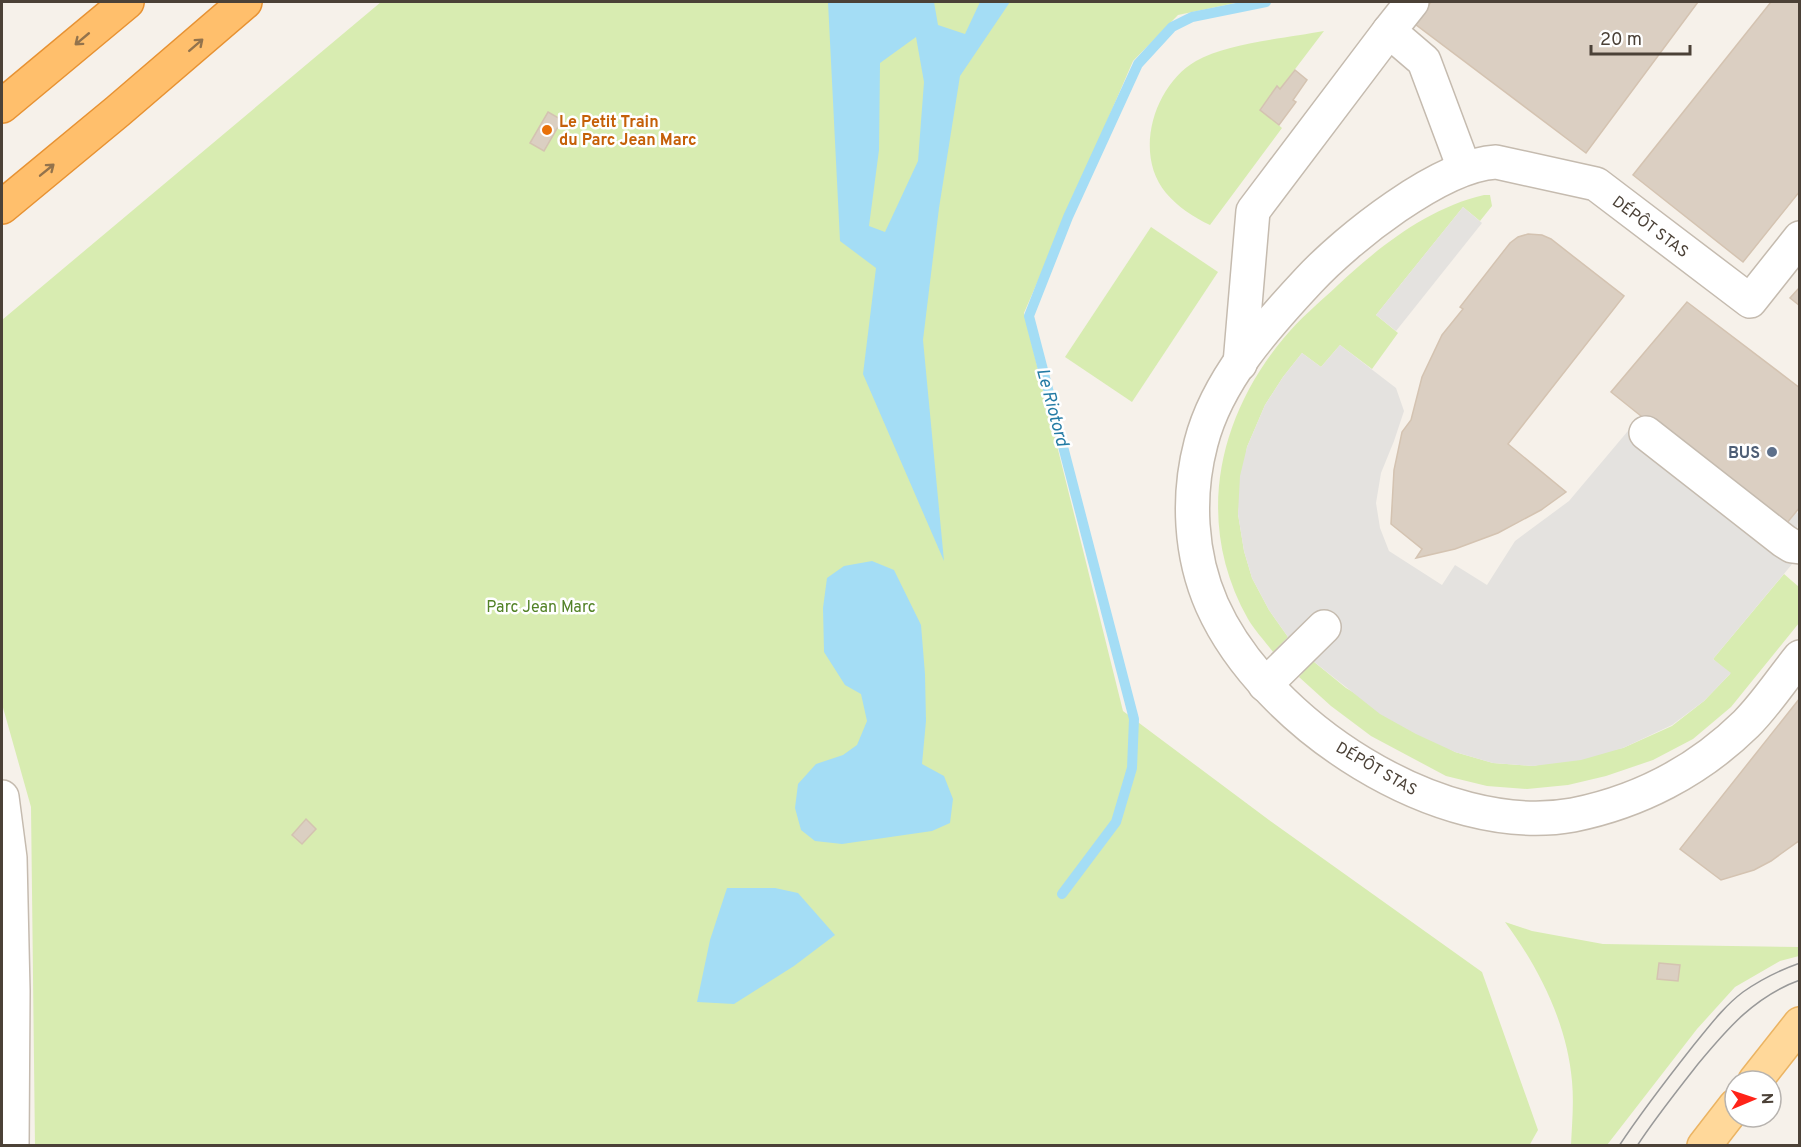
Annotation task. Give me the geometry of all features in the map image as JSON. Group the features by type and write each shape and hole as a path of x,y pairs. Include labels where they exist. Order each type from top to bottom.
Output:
{"highway":[{"path":"2,106 127,2"},
{"path":"2,207 246,2"}],"main road":[{"path":"1766,1069 1795,1038"},
{"path":"1704,1146 1723,1121"}],"street":[{"name":"DÉPÔT STAS","path":"1240,364 1253,212 1412,2"},
{"path":"1389,31 1424,61 1464,168"},
{"name":"DÉPÔT STAS","path":"1800,238 1750,301 1596,184 1496,162 1483,162 1464,168 1430,185 1400,204 1346,245 1317,271 1286,305 1240,364 1215,403 1201,441 1194,479 1192,513 1195,545 1211,604 1244,660 1265,686 1341,749 1401,786 1462,808 1490,814 1546,817 1571,815 1603,807 1648,791 1682,774 1709,756 1747,722 1800,657"},
{"path":"1646,433 1784,541 1792,546 1800,547"},
{"path":"1265,686 1324,627"},
{"path":"2,797 10,858 6,906 13,991 12,1146"}],"green space":[{"name":"Parc Jean Marc","path":"381,2 1240,2 1178,15 1133,61 1024,313 1123,711 1269,820 1482,972 1538,1130 1529,1146 35,1145 31,807 2,704 2,320"},
{"path":"1324,31 1280,89 1277,87 1260,109 1282,128 1210,225 1181,207 1166,193 1156,177 1151,159 1150,140 1153,121 1159,103 1169,86 1181,72 1209,55 1240,45"},
{"path":"1490,195 1492,206 1480,221 1463,207 1376,315 1398,333 1372,369 1340,345 1321,367 1302,353 1265,405 1247,447 1238,514 1244,551 1252,578 1269,610 1288,637 1273,652 1248,619 1232,583 1222,547 1218,510 1220,474 1229,438 1242,404 1260,370 1283,339 1354,270 1388,243 1424,219 1463,201"},
{"path":"1151,227 1218,272 1132,402 1065,357"},
{"path":"1784,574 1799,587 1799,623 1731,707 1693,739 1653,760 1606,776 1568,785 1527,789 1487,786 1446,776 1371,736 1331,706 1299,677 1313,661 1346,688 1455,752 1493,763 1533,766 1623,748 1672,726 1704,701 1730,674 1713,659"},
{"path":"1505,922 1532,931 1603,944 1799,947 1799,956 1780,961 1735,987 1697,1029 1607,1145 1571,1145 1573,1089 1569,1059 1558,1017 1540,977"}],"shaded area":[{"path":"1463,207 1482,223 1396,331 1376,315"},
{"path":"1340,345 1396,388 1404,411 1381,473 1376,503 1380,528 1389,551 1442,585 1455,565 1487,585 1515,541 1569,501 1654,400 1799,514 1793,563 1713,659 1731,673 1704,701 1672,725 1623,748 1581,760 1533,766 1493,763 1455,752 1416,734 1380,714 1313,661 1288,637 1269,610 1252,578 1244,551 1238,514 1240,476 1247,447 1265,405 1283,377 1302,353 1321,367"}],"water":[{"path":"828,2 934,2 938,25 965,34 980,2 1010,2 960,76 939,208 923,340 944,561 863,374 876,268 840,241","holes":["916,37 924,82 918,161 885,232 869,226 879,150 880,63"]},
{"path":"872,561 894,570 921,625 926,721 922,764 944,776 953,799 950,823 932,831 842,844 815,841 801,830 795,808 798,784 816,764 843,755 857,745 867,721 861,694 845,685 824,652 823,608 827,578 844,566"},
{"path":"727,888 775,888 798,893 835,935 794,966 734,1004 697,1002 710,940"}],"building":[{"path":"1431,2 1698,2 1586,153 1415,24"},
{"path":"1771,2 1800,2 1800,191 1743,262 1633,175"},
{"path":"1295,70 1307,80 1293,100 1296,102 1279,125 1260,110 1277,86 1280,89"},
{"path":"548,112 562,120 544,151 530,143"},
{"path":"1528,234 1542,235 1551,239 1624,296 1508,444 1566,492 1541,510 1498,533 1455,549 1416,558 1422,549 1391,524 1394,470 1402,432 1411,420 1422,377 1442,335 1463,309 1460,307 1510,243"},
{"path":"1800,287 1800,306 1790,298"},
{"path":"1687,302 1800,388 1800,507 1782,529 1611,392"},
{"path":"1800,698 1800,840 1754,870 1721,880 1680,849"},
{"path":"306,819 316,829 302,844 292,835"},
{"path":"1659,963 1680,965 1678,981 1657,979"}],"waterway":[{"name":"Le Riotord","path":"1062,894 1116,822 1132,768 1134,719 1029,316 1068,217 1138,64 1172,27 1192,17 1266,2"}],"tram line":[{"path":"1619,1146 1674,1071 1729,1004 1756,983 1800,963"},
{"path":"1637,1146 1698,1064 1731,1026 1769,995 1800,980"}],"place":[{"name":"Le Petit Train du Parc Jean Marc","path":"547,130"},
{"name":"BUS","path":"1772,452"}]}
